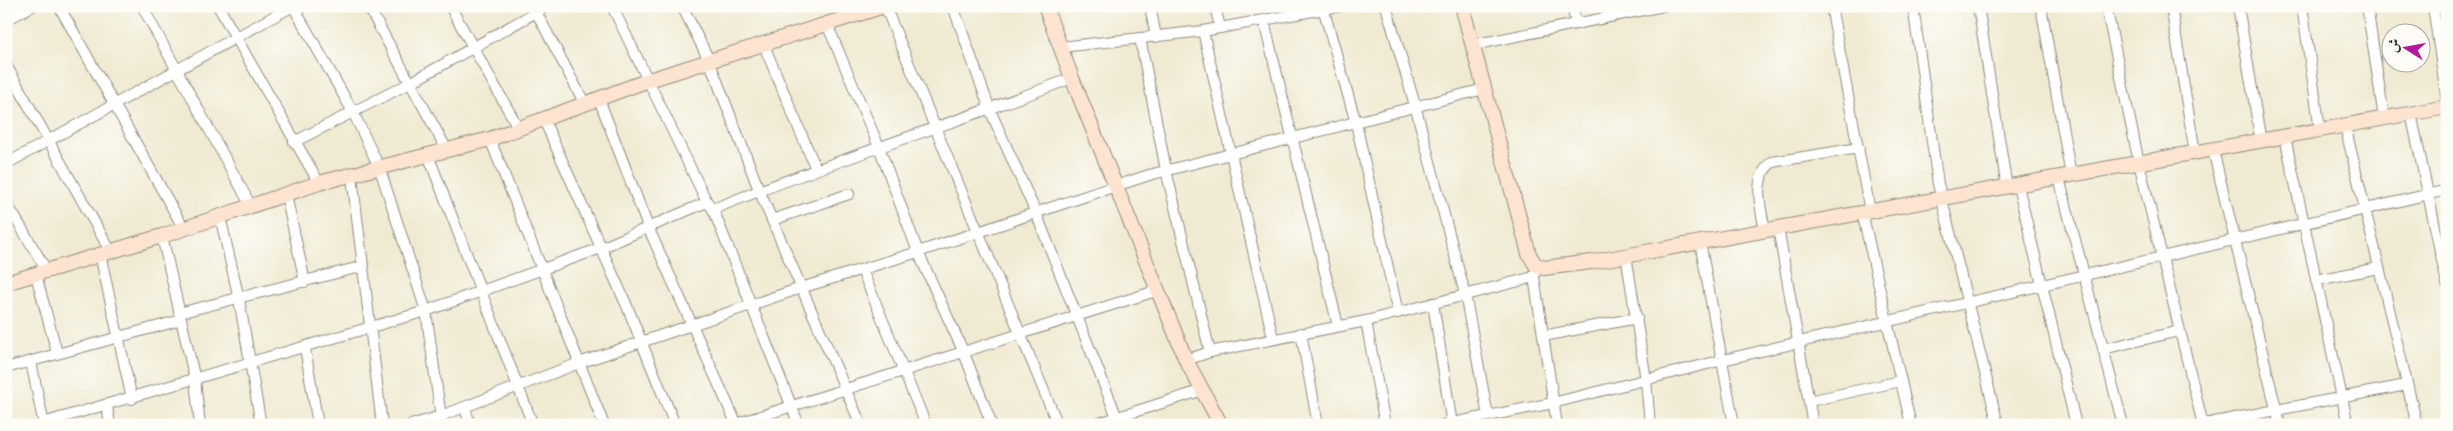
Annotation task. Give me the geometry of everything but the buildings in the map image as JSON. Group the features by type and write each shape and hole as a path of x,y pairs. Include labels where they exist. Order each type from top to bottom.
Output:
{"street":[{"path":"6,20 32,6"},
{"path":"59,6 184,229"},
{"path":"142,6 251,206"},
{"path":"218,6 319,183"},
{"path":"6,164 293,6 353,112 380,169 426,311 442,420"},
{"path":"368,6 447,150"},
{"path":"450,6 519,129"},
{"path":"294,142 410,83 473,48 535,9 547,6"},
{"path":"612,6 710,205 753,305 799,425"},
{"path":"682,6 709,60 759,190 861,425"},
{"path":"6,283 184,229 319,183 380,169 490,139 648,80 885,6 1058,425"},
{"path":"952,6 990,110 1036,213 1119,421"},
{"path":"1045,6 1072,78 1160,290 1186,360 1221,425"},
{"path":"1150,6 1156,36"},
{"path":"1215,6 1220,28"},
{"path":"1061,47 1203,31 1264,21 1284,11 1324,11 1341,6"},
{"path":"1386,6 1415,106 1465,294 1488,416"},
{"path":"1462,6 1529,254 1536,272 1543,336 1557,425"},
{"path":"1572,6 1576,24"},
{"path":"1473,44 1663,6"},
{"path":"1831,6 1859,148 1866,212 1887,322 1911,425"},
{"path":"1913,6 1941,199 1998,425"},
{"path":"1978,6 2013,187 2043,285 2076,425"},
{"path":"2040,6 2065,177 2083,275 2123,425"},
{"path":"2106,6 2139,163 2202,424 2276,408 2406,385"},
{"path":"2171,6 2194,153"},
{"path":"2238,6 2261,142"},
{"path":"2302,6 2320,130"},
{"path":"2367,6 2384,118"},
{"path":"2433,6 2447,101"},
{"path":"535,9 585,104"},
{"path":"1324,11 1356,123 1398,313"},
{"path":"1264,21 1338,326"},
{"path":"827,24 879,147 918,252 964,354 992,425"},
{"path":"1203,31 1273,338"},
{"path":"1140,38 1166,170 1210,352"},
{"path":"763,43 816,169"},
{"path":"6,65 48,141 105,253 118,338 132,399"},
{"path":"31,362 43,424 426,311 601,248 648,227 990,110 1072,78"},
{"path":"411,425 442,420 465,407 579,363 801,288 918,252 1166,170 1484,89"},
{"path":"599,99 648,227 694,324 735,424 964,354 1021,333 1160,290"},
{"path":"1186,360 1210,352 1273,338 1366,321 1398,313 1562,266 2013,187 2447,107"},
{"path":"2411,113 2447,284"},
{"path":"544,120 642,342 676,425"},
{"path":"2345,126 2417,425"},
{"path":"2285,137 2348,425"},
{"path":"490,139 604,425"},
{"path":"1813,425 1798,343 1772,229 1759,188 1759,176 1772,162 1859,148"},
{"path":"2213,150 2280,425"},
{"path":"428,156 519,385 533,425"},
{"path":"352,176 382,425"},
{"path":"1432,303 1449,424 1553,403 1723,360 2447,190"},
{"path":"772,220 849,194"},
{"path":"286,195 305,282"},
{"path":"6,202 41,273 57,353"},
{"path":"220,216 239,298 261,425"},
{"path":"162,236 194,380 200,425"},
{"path":"1700,242 1734,425"},
{"path":"1626,255 1646,380 1650,425"},
{"path":"6,368 118,338 239,298 364,266"},
{"path":"2316,280 2379,268"},
{"path":"862,270 926,425"},
{"path":"1543,336 1637,318"},
{"path":"1366,321 1385,425"},
{"path":"2103,349 2179,331"},
{"path":"1301,334 1318,425"},
{"path":"305,348 318,425"},
{"path":"1809,401 1901,381"},
{"path":"1093,425 1119,421 1203,390"},
{"path":"107,406 110,425"},
{"path":"465,407 470,425"}]}
